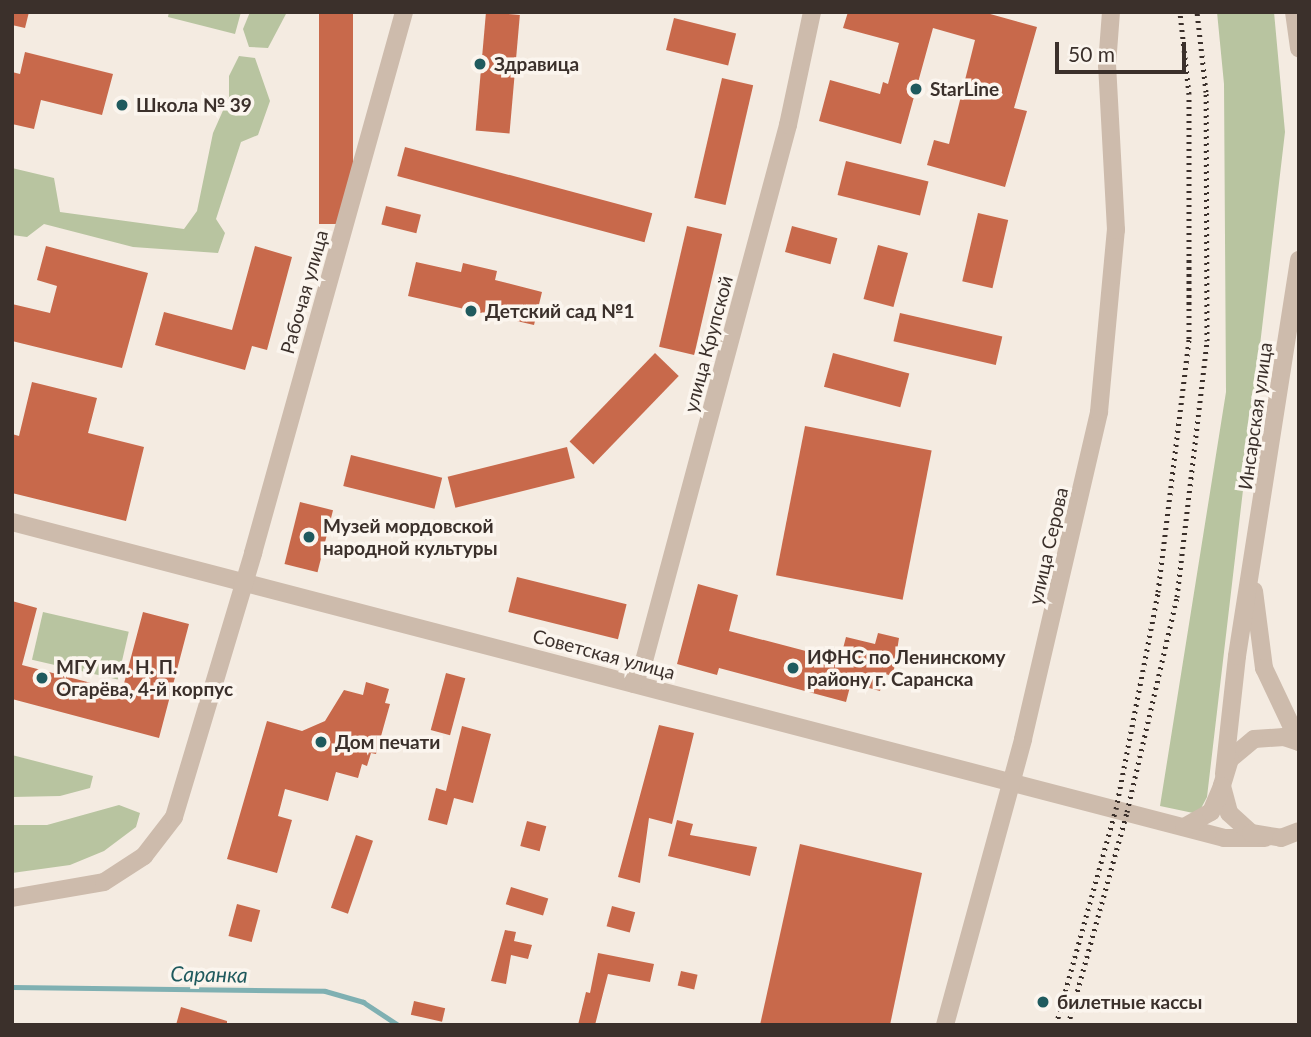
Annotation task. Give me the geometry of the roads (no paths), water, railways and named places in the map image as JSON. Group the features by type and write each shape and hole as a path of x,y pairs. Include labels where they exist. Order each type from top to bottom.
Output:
{"street":[{"name":"Рабочая улица","path":"12,898 104,882 144,856 161,838 186,789 404,12"},
{"name":"улица Крупской","path":"634,684 644,662 788,125 812,12"},
{"name":"улица Серова","path":"1097,12 1107,65"},
{"name":"улица Серова","path":"945,1025 1072,542 1099,412 1116,230 1107,65 1111,12"},
{"path":"1294,12 1299,49"},
{"name":"Инсарская улица","path":"1223,780 1231,695 1252,577 1299,260"},
{"name":"Советская улица","path":"12,522 1224,838 1265,838 1299,831"},
{"name":"Инсарская улица","path":"1252,577 1264,668 1299,742"},
{"path":"1184,827 1211,811 1230,760 1254,740 1284,737 1299,742"},
{"path":"1223,780 1229,813 1238,825 1265,838"}],"waterway":[{"name":"Саранка","path":"12,987 325,991 363,1002 398,1025"}],"railway":[{"path":"1056,1025 1116,809 1158,592 1189,339 1189,94 1180,12"},
{"path":"1068,1025 1127,812 1177,597 1207,341 1206,92 1197,12"}],"place":[{"name":"Здравица","path":"480,64"},
{"name":"StarLine","path":"916,89"},
{"name":"Школа № 39","path":"122,105"},
{"name":"Детский сад №1","path":"471,311"},
{"name":"Музей мордовской народной культуры","path":"309,537"},
{"name":"ИФНС по Ленинскому району г. Саранска","path":"793,668"},
{"name":"МГУ им. Н. П. Огарёва, 4-й корпус","path":"42,678"},
{"name":"Дом печати","path":"321,742"},
{"name":"билетные кассы","path":"1043,1002"}]}
